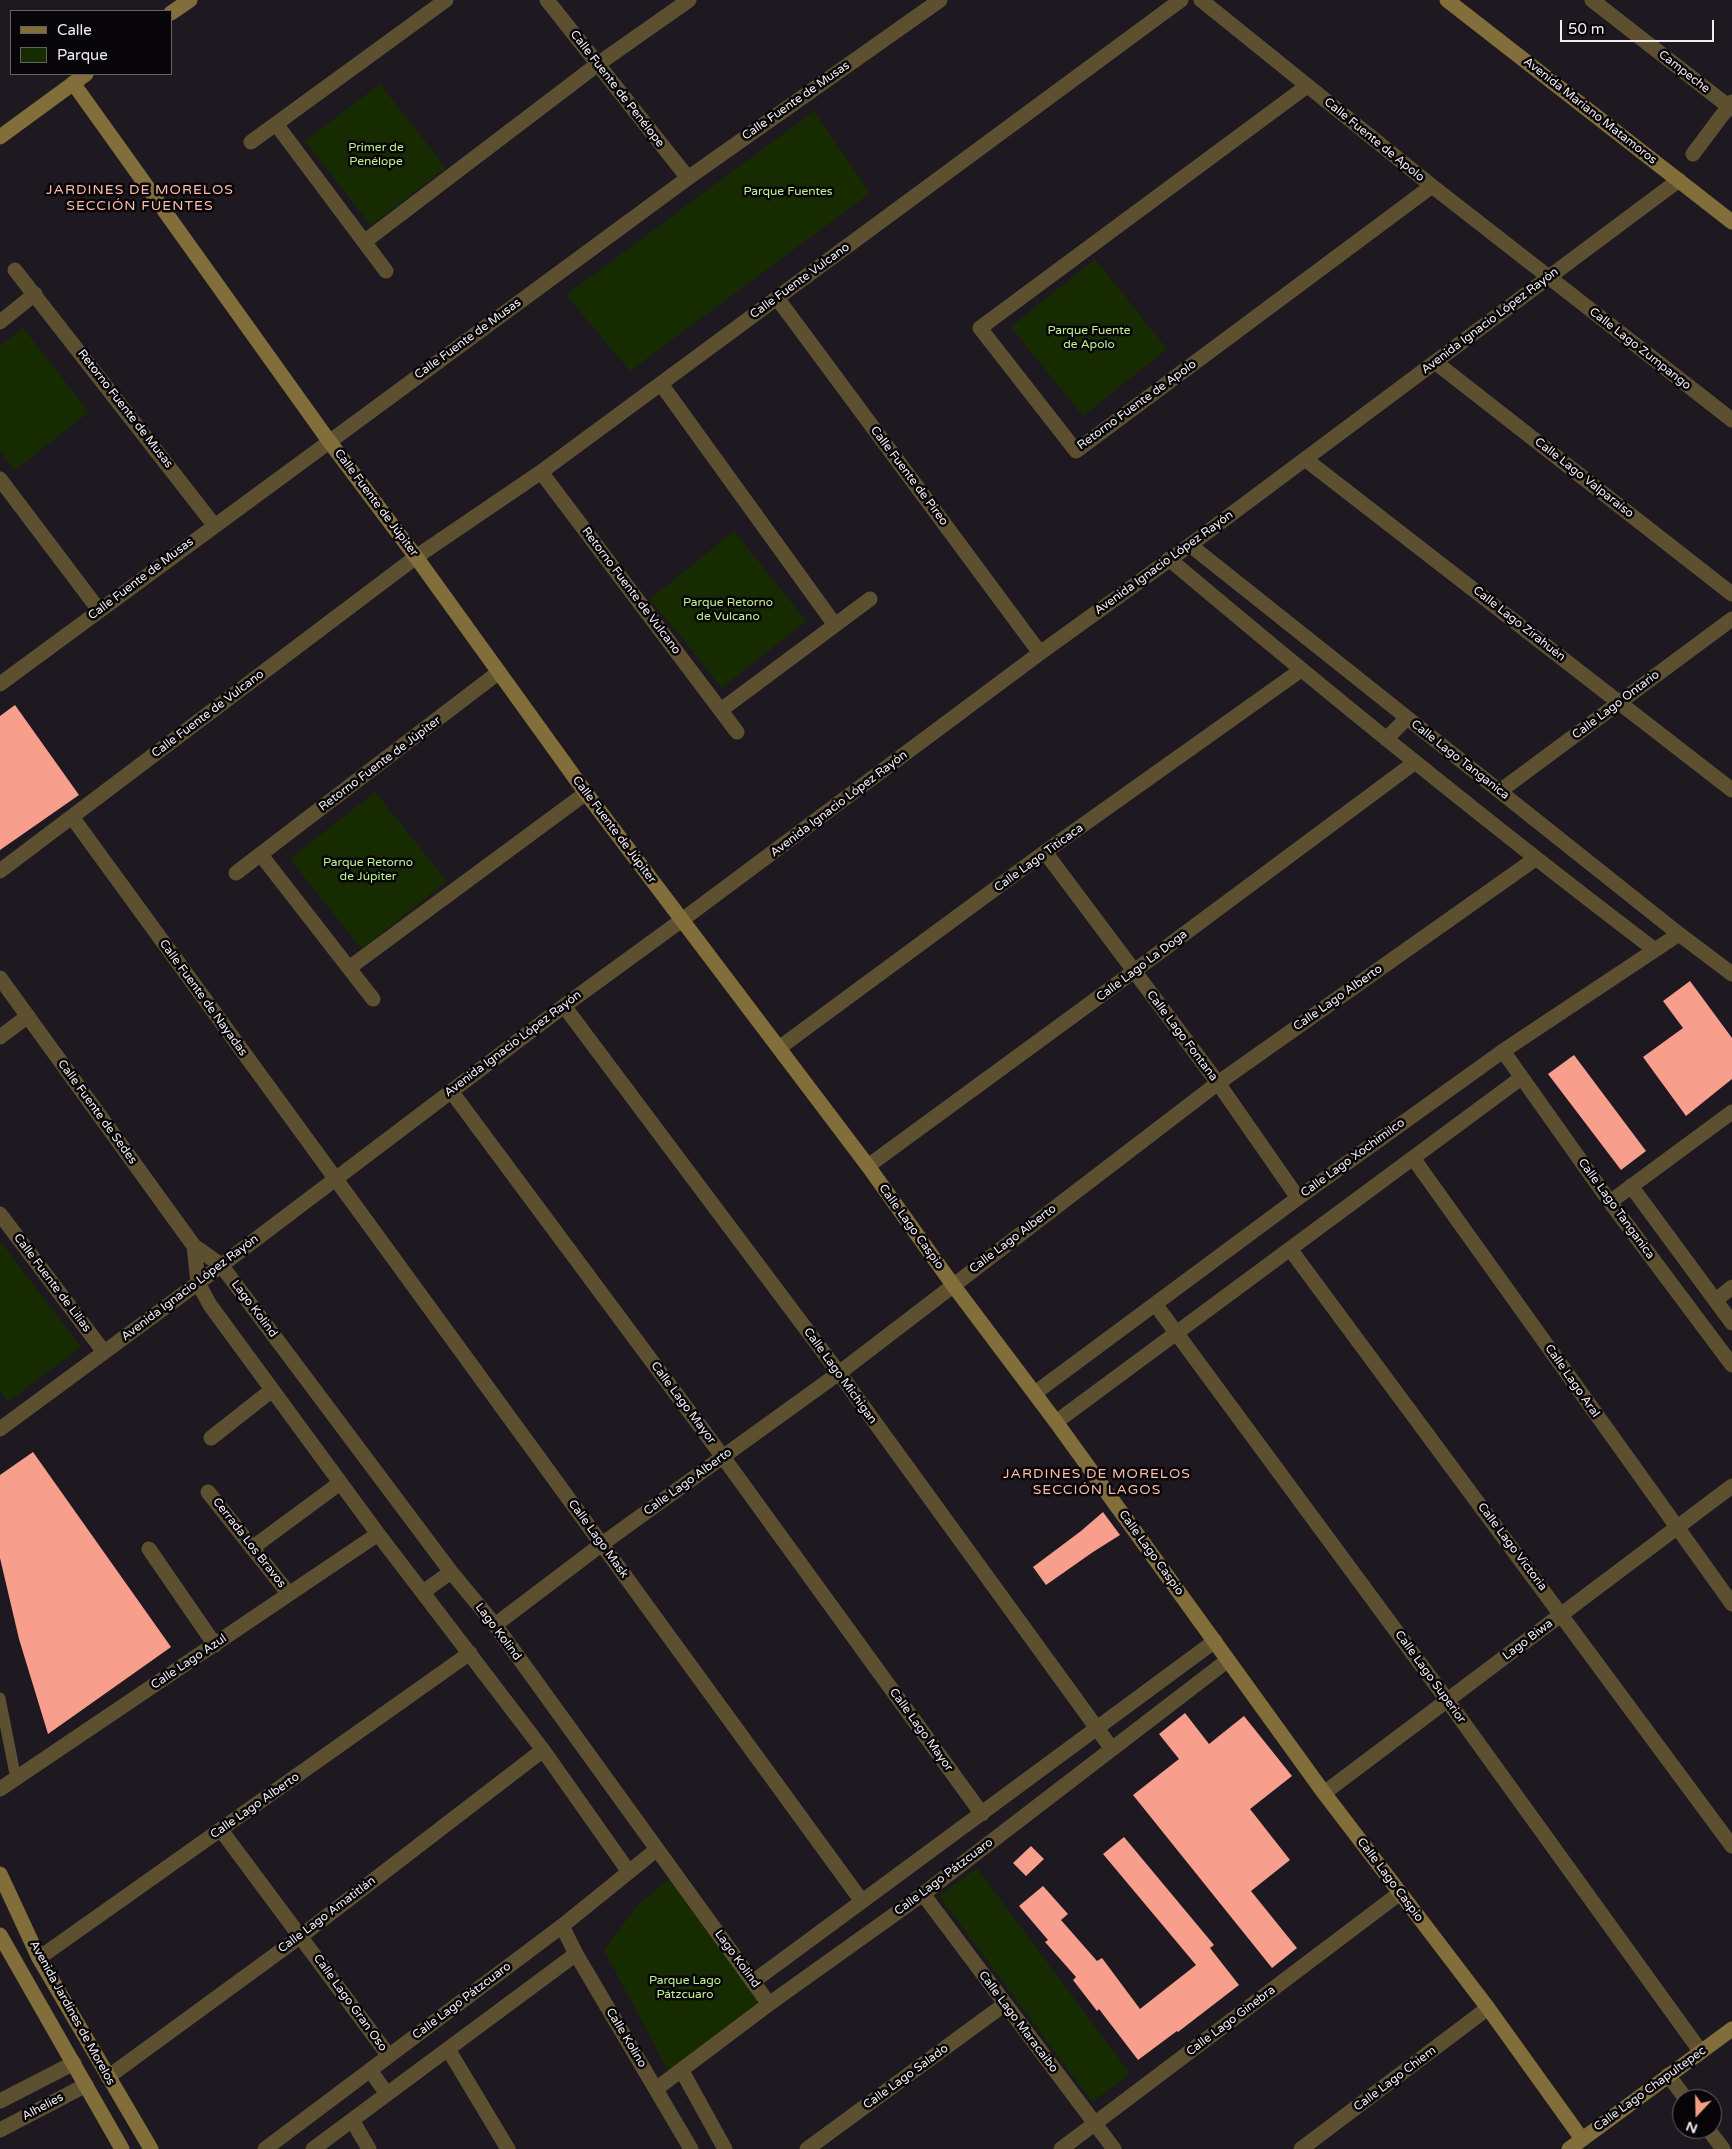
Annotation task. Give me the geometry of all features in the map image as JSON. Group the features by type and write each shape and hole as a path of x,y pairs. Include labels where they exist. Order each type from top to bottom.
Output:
{"street":[{"path":"252,142 446,0"},
{"name":"Calle Fuente de Penélope","path":"546,0 688,178"},
{"path":"364,242 598,64 689,0"},
{"name":"Calle Fuente de Musas","path":"0,684 329,440 688,178 940,0"},
{"name":"Calle Fuente Vulcano","path":"416,557 541,472 1181,0"},
{"name":"Calle Fuente de Apolo","path":"1201,0 1548,278"},
{"name":"Avenida Mariano Matamoros","path":"1448,0 1732,222"},
{"name":"Campeche","path":"1592,0 1731,106"},
{"path":"0,137 85,75"},
{"name":"Calle Fuente de Júpiter","path":"73,84 586,793 682,920"},
{"name":"Retorno Fuente de Apolo","path":"1307,86 980,328 1076,451 1432,186"},
{"path":"1693,154 1731,106"},
{"path":"276,124 386,271"},
{"name":"Avenida Ignacio López Rayón","path":"0,1429 198,1283 564,1006 1040,653 1190,545 1679,180"},
{"name":"Retorno Fuente de Musas","path":"16,270 214,525"},
{"name":"Calle Lago Zumpango","path":"1548,278 1732,420"},
{"path":"0,322 35,294"},
{"name":"Calle Fuente de Pireo","path":"777,298 1040,653"},
{"name":"Calle Lago Valparaíso","path":"1435,362 1732,594"},
{"path":"661,384 835,625"},
{"name":"Calle Lago Zirahuén","path":"1305,459 1732,790"},
{"name":"Retorno Fuente de Vulcano","path":"541,472 737,732"},
{"path":"0,479 99,610"},
{"name":"Calle Lago Tanganica","path":"1190,545 1679,934 1732,974"},
{"name":"Calle Fuente de Vulcano","path":"0,871 416,557"},
{"path":"1169,559 1414,763 1535,859 1655,950"},
{"path":"721,710 870,599"},
{"name":"Calle Lago Ontario","path":"1500,792 1619,701 1732,619"},
{"name":"Calle Lago Titicaca","path":"779,1048 1045,852 1301,670"},
{"name":"Retorno Fuente de Júpiter","path":"236,873 499,672"},
{"path":"1386,739 1407,718"},
{"name":"Calle Lago La Doga","path":"868,1166 1134,972 1414,763"},
{"path":"349,968 586,793"},
{"name":"Calle Fuente de Nayadas","path":"72,817 334,1179"},
{"name":"Calle Lago Fontana","path":"1045,852 1218,1083 1298,1198"},
{"path":"261,855 373,999"},
{"name":"Calle Lago Alberto","path":"495,1625 602,1544 839,1373 1218,1083 1535,859"},
{"name":"Calle Lago Caspio","path":"682,920 868,1166 1035,1393 1324,1793 1488,2008 1582,2139"},
{"name":"Calle Lago Xochimilco","path":"1035,1393 1298,1198 1503,1051 1679,934"},
{"name":"Calle Fuente de Sedes","path":"0,978 194,1246 221,1265"},
{"name":"Calle Lago Michigan","path":"564,1006 839,1373 1112,1749"},
{"path":"0,1037 28,1016"},
{"name":"Calle Lago Tanganica","path":"1503,1051 1610,1202 1732,1365"},
{"path":"1056,1422 1521,1078"},
{"name":"Calle Lago Mayor","path":"451,1091 723,1457 982,1814"},
{"path":"1610,1202 1732,1112"},
{"name":"Calle Lago Aral","path":"1413,1158 1732,1604"},
{"name":"Calle Lago Mask","path":"334,1179 861,1900"},
{"name":"Calle Lago Tanganica","path":"1631,1186 1732,1323"},
{"name":"Calle Fuente de Lilias","path":"0,1214 104,1352"},
{"name":"Calle Fuente de Sedes","path":"194,1246 198,1283"},
{"name":"Calle Lago Victoria","path":"1290,1249 1732,1846"},
{"name":"Lago Kolind","path":"221,1265 451,1572 495,1625 769,2004"},
{"path":"198,1283 210,1306 378,1534 543,1750 629,1872"},
{"path":"1716,1300 1732,1287"},
{"name":"Calle Lago Superior","path":"1155,1304 1448,1700 1701,2052"},
{"path":"210,1438 272,1390"},
{"path":"252,1548 340,1482"},
{"name":"Lago Biwa","path":"1324,1793 1732,1486"},
{"name":"Cerrada Los Bravos","path":"208,1492 289,1594"},
{"name":"Calle Lago Azul","path":"0,1789 378,1534"},
{"path":"149,1549 215,1645"},
{"path":"422,1592 451,1572"},
{"path":"754,1981 861,1900 982,1814 1215,1641"},
{"name":"Calle Lago Alberto","path":"39,1958 470,1653"},
{"name":"Calle Lago Pátzcuaro","path":"656,2089 769,2004 922,1894 1228,1660"},
{"name":"Calle Lago Amatitlán","path":"108,2077 300,1936 543,1750"},
{"path":"1036,1774 1052,1794"},
{"name":"Calle Lago Gran Oso","path":"220,1830 389,2056"},
{"name":"Calle Lago Pátzcuaro","path":"265,2149 562,1926 656,1850"},
{"name":"Avenida Jardines de Morelos","path":"0,1874 39,1958 151,2149"},
{"name":"Calle Lago Ginebra","path":"1061,2149 1400,1893"},
{"name":"Calle Lago Maracaibo","path":"922,1894 1114,2149"},
{"name":"Calle Kolino","path":"562,1926 576,1954 691,2149"},
{"name":"Avenida Jardines de Morelos","path":"0,1935 122,2149"},
{"path":"313,2149 576,1954"},
{"name":"Calle Lago Salado","path":"807,2149 1005,2004"},
{"name":"Calle Lago Chiem","path":"1301,2149 1488,2008"},
{"name":"Calle Lago Chapultepec","path":"1569,2149 1732,2029"},
{"path":"448,2049 508,2149"},
{"path":"0,2101 74,2063"},
{"path":"370,2070 387,2094"},
{"path":"682,2071 725,2149"},
{"path":"1668,2075 1678,2089"},
{"name":"Alhelies","path":"0,2130 86,2085"},
{"path":"352,2120 369,2149"}],"lane":[{"path":"0,1698 16,1778"}],"green space":[{"name":"Primer de Penélope","path":"380,84 446,168 371,225 305,141"},
{"name":"Parque Fuentes","path":"814,111 870,193 630,371 566,295"},
{"name":"Parque Fuente de Apolo","path":"1095,259 1167,349 1083,416 1011,327"},
{"path":"23,328 89,412 15,470 0,451 0,346"},
{"name":"Parque Retorno de Vulcano","path":"734,531 806,621 722,688 650,599"},
{"name":"Parque Retorno de Júpiter","path":"375,792 447,881 362,949 290,859"},
{"path":"0,1241 81,1347 8,1402 0,1391"},
{"path":"977,1868 1130,2074 1092,2102 939,1896"},
{"name":"Parque Lago Pátzcuaro","path":"669,1879 761,1999 670,2074 604,1950 637,1906"}],"building":[{"path":"15,705 79,795 0,850 0,716"},
{"path":"1690,981 1732,1038 1732,1079 1686,1116 1643,1057 1683,1028 1663,1001"},
{"path":"1574,1055 1646,1151 1621,1170 1548,1074"},
{"path":"33,1452 171,1647 48,1734 19,1639 0,1558 0,1475"},
{"path":"1103,1512 1120,1535 1046,1585 1033,1567"},
{"path":"1185,1713 1209,1744 1244,1716 1292,1776 1250,1809 1290,1860 1251,1891 1297,1948 1272,1968 1133,1795 1179,1759 1159,1734"},
{"path":"1124,1837 1214,1945 1210,1948 1239,1985 1138,2060 1099,2009 1097,2011 1073,1980 1076,1977 1045,1942 1048,1940 1019,1906 1043,1886 1068,1914 1061,1920 1097,1961 1102,1958 1140,2009 1196,1965 1103,1854"},
{"path":"1031,1846 1044,1859 1026,1876 1013,1863"}],"district":[{"name":"JARDINES DE MORELOS SECCIÓN FUENTES","path":"140,198"},
{"name":"JARDINES DE MORELOS SECCIÓN LAGOS","path":"1097,1482"}]}
